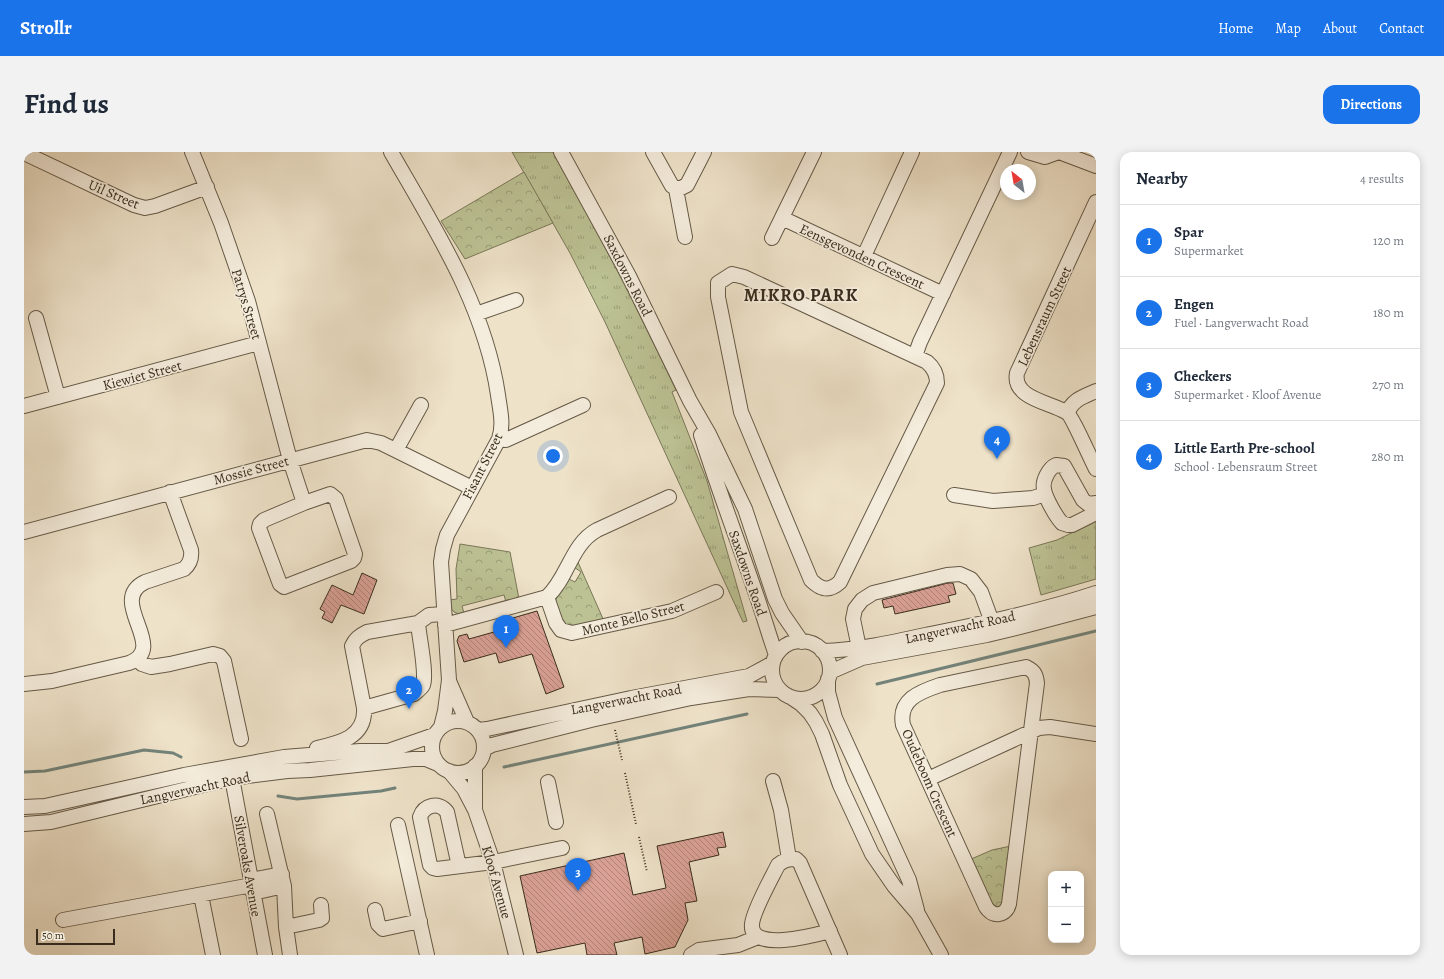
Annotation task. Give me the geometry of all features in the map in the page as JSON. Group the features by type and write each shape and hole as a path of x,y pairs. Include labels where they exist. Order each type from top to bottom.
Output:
{"street":[{"name":"Patrys Street","path":"192,152 207,188 241,281 290,460 304,503"},
{"name":"Fisant Street","path":"391,152 464,283 476,314 494,371 502,422 498,439 447,535 443,549 442,562 449,680 446,711 438,731"},
{"name":"Saxdowns Road","path":"561,152 629,276 690,400 709,434 745,509 775,599 782,613 802,642"},
{"path":"653,152 670,184 676,189 685,238"},
{"path":"676,189 682,189 687,185 704,152"},
{"name":"Eensgevonden Crescent","path":"772,238 814,152"},
{"path":"864,256 912,152"},
{"path":"915,356 920,342 1010,152"},
{"path":"1028,152 1045,157 1059,152 1096,166"},
{"name":"Uil Street","path":"24,153 134,205 145,208 207,188"},
{"name":"Lebensraum Street","path":"1068,413 1024,393 1018,386 1016,377 1096,202"},
{"name":"Eensgevonden Crescent","path":"782,218 943,294"},
{"path":"732,274 744,277 915,356 930,365 936,373 937,383 840,582 834,588 825,589 817,586 811,580 803,562 741,412 718,297 718,283 732,274"},
{"path":"476,314 516,300"},
{"path":"36,318 58,397"},
{"name":"Kiewiet Street","path":"24,406 259,343"},
{"path":"1096,391 1074,402 1069,408 1068,413 1096,469"},
{"name":"Saxdowns Road","path":"690,400 729,520 758,600 774,659"},
{"path":"396,450 421,405"},
{"path":"498,439 506,440 583,405"},
{"name":"Mossie Street","path":"24,532 367,440 376,441 396,450 472,488"},
{"path":"1096,503 1088,504 1083,500 1067,469 1062,465 1056,465 1050,469 1044,485 1045,494 1059,521 1064,524 1072,525 1096,512"},
{"path":"24,684 52,681 129,664 137,659 142,651 144,643 131,605 133,592 140,584 184,569 191,558 191,550 170,492"},
{"path":"330,494 334,496 355,554 351,561 284,587 280,584 259,528 260,524 264,520 304,503 330,494"},
{"path":"954,496 993,501 1033,498 1045,494"},
{"path":"284,757 332,745 346,740 356,733 362,723 364,708 352,646 354,641 360,636 367,632 418,623 429,615 445,619 547,597 555,590 580,545 588,536 597,530 669,497"},
{"path":"859,648 853,619 855,609 862,600 873,593 947,576 960,574 971,580 981,592 992,622"},
{"name":"Monte Bello Street","path":"547,597 556,623 561,630 572,633 672,611 716,592"},
{"name":"Langverwacht Road","path":"822,651 859,648 992,622 1096,593"},
{"name":"Langverwacht Road","path":"829,675 862,658 987,635 1044,622 1096,606"},
{"path":"364,708 414,694 419,690 422,685 424,674 418,623"},
{"path":"918,914 909,880 835,718 828,692 829,675 826,657 822,651 810,643 802,642 787,645 774,659 772,677 775,684 779,690 801,704 810,713 822,734 840,785 872,854 894,886 918,914 941,955"},
{"path":"137,659 142,664 151,667 213,654 220,656 224,661 241,739"},
{"name":"Langverwacht Road","path":"472,726 487,729 624,699 750,676 774,659"},
{"name":"Oudeboom Crescent","path":"1026,667 1034,672 1036,677 1031,732 1009,904 1008,908 1003,914 999,915 991,913 986,907 903,725 902,717 907,703 912,698 927,689 1026,667"},
{"path":"792,698 799,699 814,696 825,686 829,675"},
{"name":"Fisant Street","path":"449,680 472,726"},
{"name":"Langverwacht Road","path":"484,749 492,745 591,720 691,698 750,689 779,690"},
{"path":"453,721 472,726 484,742 484,749 479,762 475,766 463,772 444,768 432,752 432,745 438,731 453,721"},
{"path":"928,779 1040,728 1050,727 1096,734"},
{"name":"Langverwacht Road","path":"24,807 45,806 184,775 284,757 360,751 388,751 438,731"},
{"name":"Langverwacht Road","path":"24,824 51,822 232,778 287,771 413,759 426,759 444,768"},
{"name":"Kloof Avenue","path":"475,766 475,810"},
{"name":"Kloof Avenue","path":"444,768 464,789 475,810 493,862 516,955"},
{"name":"Silveroaks Avenue","path":"232,778 265,955"},
{"path":"773,781 781,810 789,859"},
{"path":"548,782 556,822"},
{"path":"267,814 283,880 286,927 290,955"},
{"path":"398,825 427,955"},
{"path":"459,866 493,862 562,848"},
{"path":"830,931 791,939 772,940 764,939 754,934 752,928 753,918 778,865 789,859 796,859 804,869 830,931 840,955"},
{"path":"63,920 283,880"},
{"path":"201,895 213,955"},
{"path":"286,927 319,920 322,918 321,905"},
{"path":"375,910 378,924 383,929 420,920"},
{"path":"691,955 699,950 738,945 758,937"}],"path":[{"path":"615,730 622,760"},
{"path":"625,773 636,824"},
{"path":"639,837 647,872"}],"green space":[{"path":"512,152 553,152 632,300 676,390 672,392 707,481 747,621 743,622 605,322 570,253"},
{"path":"524,172 553,223 465,259 441,221"},
{"path":"1096,521 1096,579 1041,595 1029,548 1057,540"},
{"path":"460,544 510,552 519,599 506,602 504,595 462,606 464,613 459,614 454,612 450,607 449,600 457,599 456,569"},
{"path":"577,560 604,621 572,628 562,624 554,603 567,578 575,582 581,572 574,567"},
{"path":"1011,846 1004,904 1000,907 993,907 969,860 992,850"}],"building":[{"path":"362,573 377,580 364,614 341,605 332,623 322,618 325,612 320,609 332,585 353,595"},
{"path":"953,583 956,594 948,596 950,602 895,614 893,606 884,608 882,600"},
{"path":"537,611 564,687 546,694 532,654 499,663 496,653 464,662 457,641 459,636 467,634 469,639 501,630 499,622"},
{"path":"723,832 726,847 717,848 719,855 689,862 697,901 685,903 688,920 675,947 645,954 642,937 614,943 617,955 587,955 585,943 537,953 520,876 624,853 633,895 666,888 657,846"}],"waterway":[{"path":"877,684 1096,631"},
{"path":"504,767 747,714"},
{"path":"24,772 45,771 144,750 173,753 181,757"},
{"path":"278,796 297,799 381,791 395,788"}],"place":[{"name":"Little Earth Pre-school","path":"997,459"},
{"name":"Spar","path":"506,648"},
{"name":"Engen","path":"409,709"},
{"name":"Checkers","path":"578,891"}],"district":[{"name":"MIKRO PARK","path":"801,295"}]}
